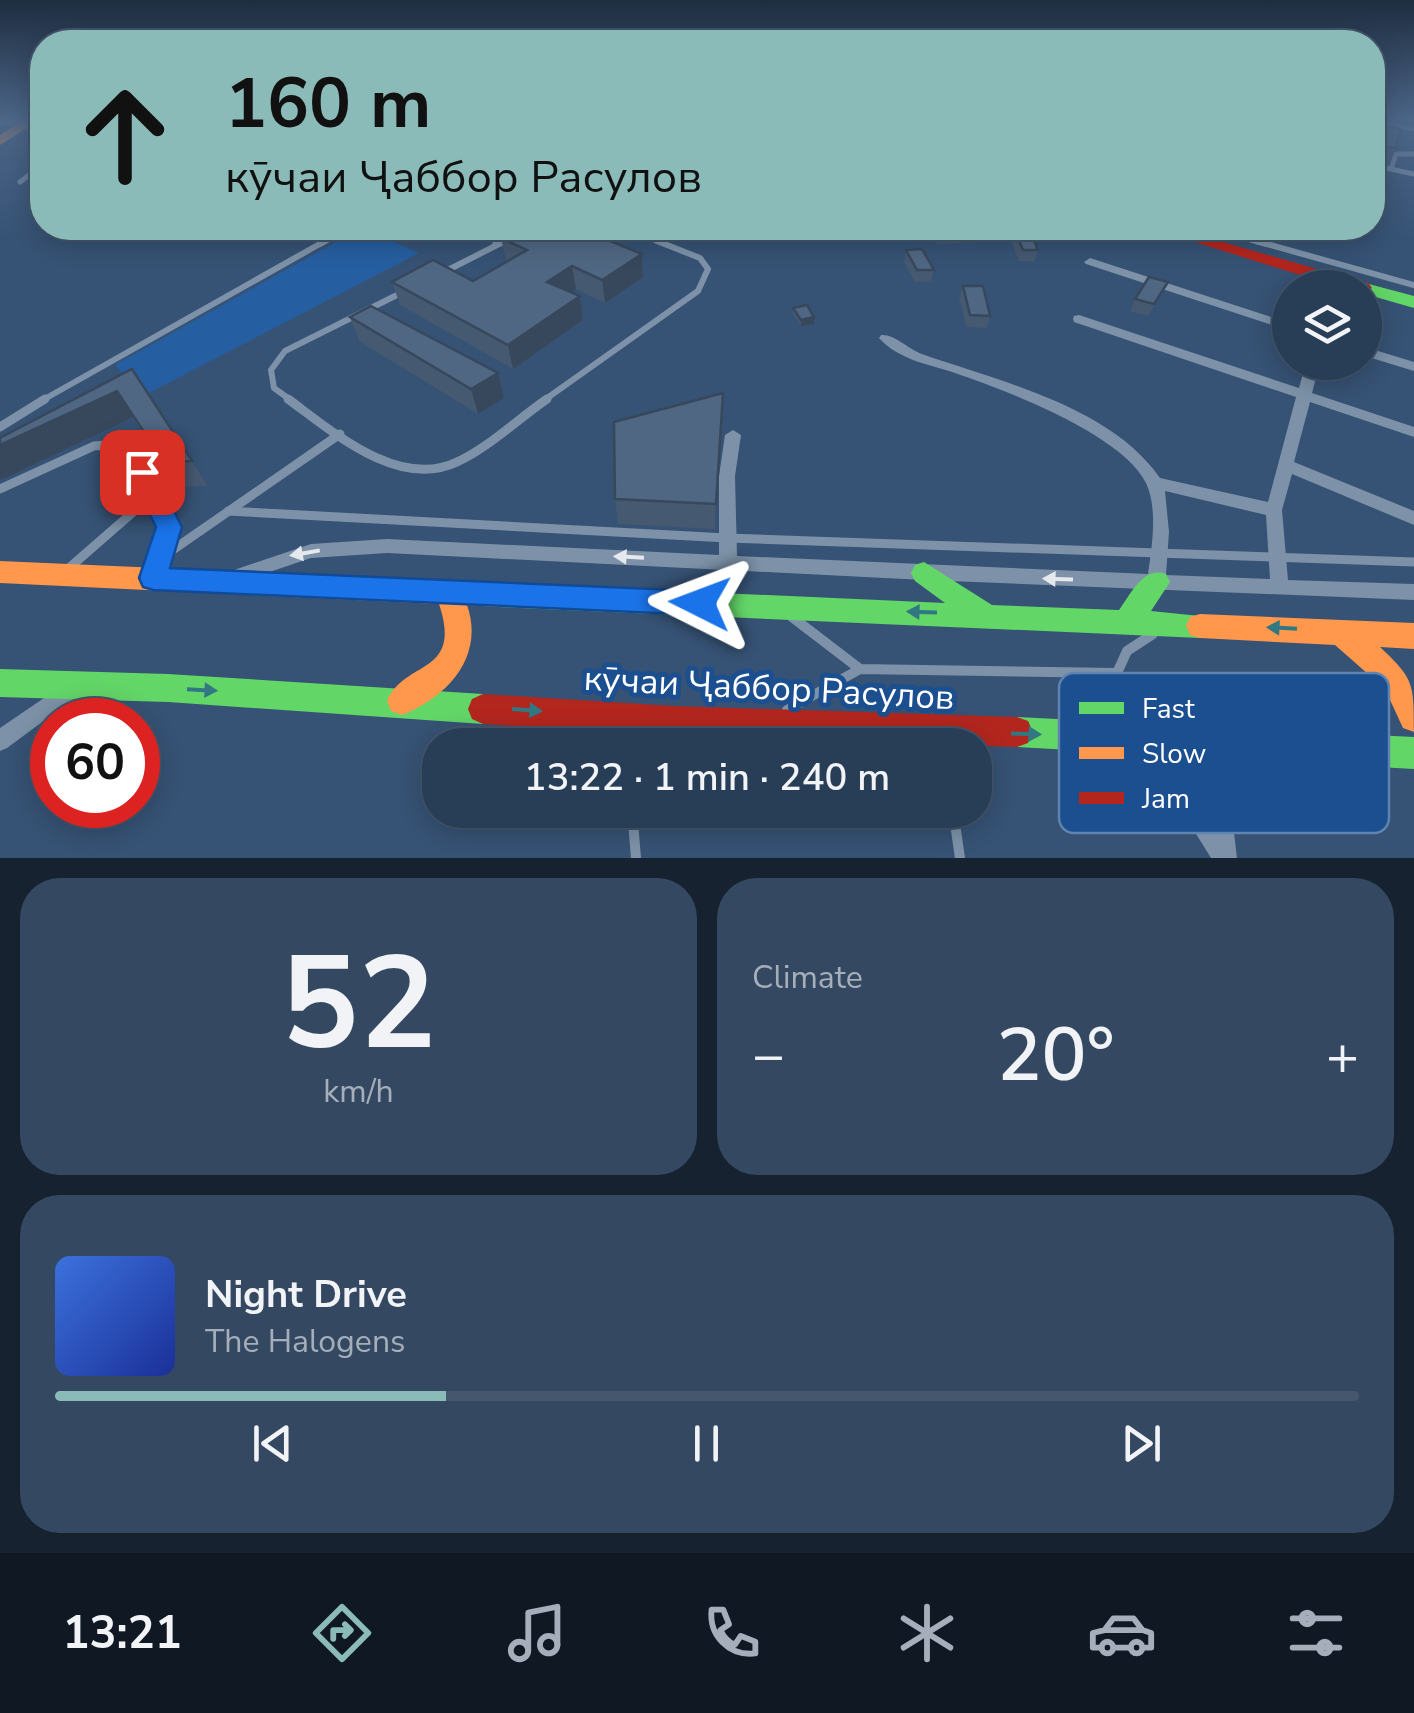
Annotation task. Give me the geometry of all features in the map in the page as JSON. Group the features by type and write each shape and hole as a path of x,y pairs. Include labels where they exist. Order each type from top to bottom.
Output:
{"main road":[{"path":"1214,240 1265,251 1302,270"},
{"path":"1382,293 1414,302"},
{"path":"0,572 779,608 982,613 1414,636"},
{"path":"924,573 982,613"},
{"path":"1127,622 1156,582"},
{"path":"402,701 445,673 462,647 462,621 449,594"},
{"path":"1341,632 1383,663 1412,702 1414,717"},
{"name":"кӯчаи Ҷаббор Расулов","path":"0,683 402,701 804,728"},
{"name":"кӯчаи Ҷаббор Расулов","path":"992,738 1059,737"}],"street":[{"path":"1090,262 1272,321"},
{"path":"1079,319 1414,432"},
{"path":"886,338 914,358 956,369 1025,397 1107,438 1138,460 1155,483 1160,552 1156,582"},
{"path":"1382,357 1414,367"},
{"path":"1280,586 1274,510 1309,380"},
{"path":"728,561 727,467 733,436"},
{"path":"1286,465 1414,518"},
{"path":"1155,483 1274,510"},
{"path":"225,580 285,557 387,546 1414,592"},
{"path":"0,741 78,684"},
{"path":"1209,833 1225,858"},
{"path":"1222,833 1225,858"}],"lane":[{"path":"1391,169 1394,159"},
{"path":"1385,168 1414,174"},
{"path":"20,182 30,174"},
{"path":"0,427 80,377 327,240"},
{"path":"491,248 498,240"},
{"path":"439,274 506,240"},
{"path":"422,282 284,351 271,370 274,388 380,462 429,472 456,463 698,290 708,269 700,258 654,240"},
{"path":"1238,240 1265,251 1414,285"},
{"path":"164,556 340,434"},
{"path":"0,489 94,446 120,444 155,493 169,527 164,556 153,578"},
{"path":"62,575 155,493"},
{"path":"228,511 727,538 1278,554 1414,562"},
{"path":"779,608 860,669"},
{"path":"762,725 860,669 1117,673 1127,652 1168,623"},
{"path":"645,728 646,720"},
{"path":"633,828 634,858"},
{"path":"956,828 960,858"}],"shaded area":[{"path":"339,240 389,240 419,253 143,396 115,365"}],"building":[{"path":"505,240 608,240 642,254 602,280 572,266 547,282 580,296 508,345 392,282 433,260 473,281 527,250"},
{"path":"1019,240 1034,240 1038,250 1023,250"},
{"path":"922,249 934,270 917,270 906,250"},
{"path":"1149,277 1168,282 1154,304 1135,299"},
{"path":"963,286 983,286 990,316 970,315"},
{"path":"807,305 814,317 801,320 793,308"},
{"path":"371,306 498,373 471,389 350,317"},
{"path":"132,369 192,461 164,462 117,391 0,445 0,438"},
{"path":"723,393 716,504 615,499 614,422"}],"traffic: fast":[{"path":"1382,293 1414,302"},
{"path":"924,573 982,613"},
{"path":"1127,622 1156,582"},
{"path":"498,595 1200,626"},
{"path":"0,683 168,688 483,709"},
{"path":"1017,732 1059,734"},
{"path":"1389,752 1414,753"}],"traffic: slow":[{"path":"0,572 498,595"},
{"path":"402,701 434,679 453,658 459,631 449,593"},
{"path":"1200,626 1414,636"},
{"path":"1342,633 1389,673"},
{"path":"1389,673 1396,679 1414,717"}],"traffic: jam":[{"path":"1199,240 1302,270"},
{"path":"483,709 673,721 1017,732"}],"route":[{"path":"142,472 169,527 164,556 153,578 700,603"}]}
